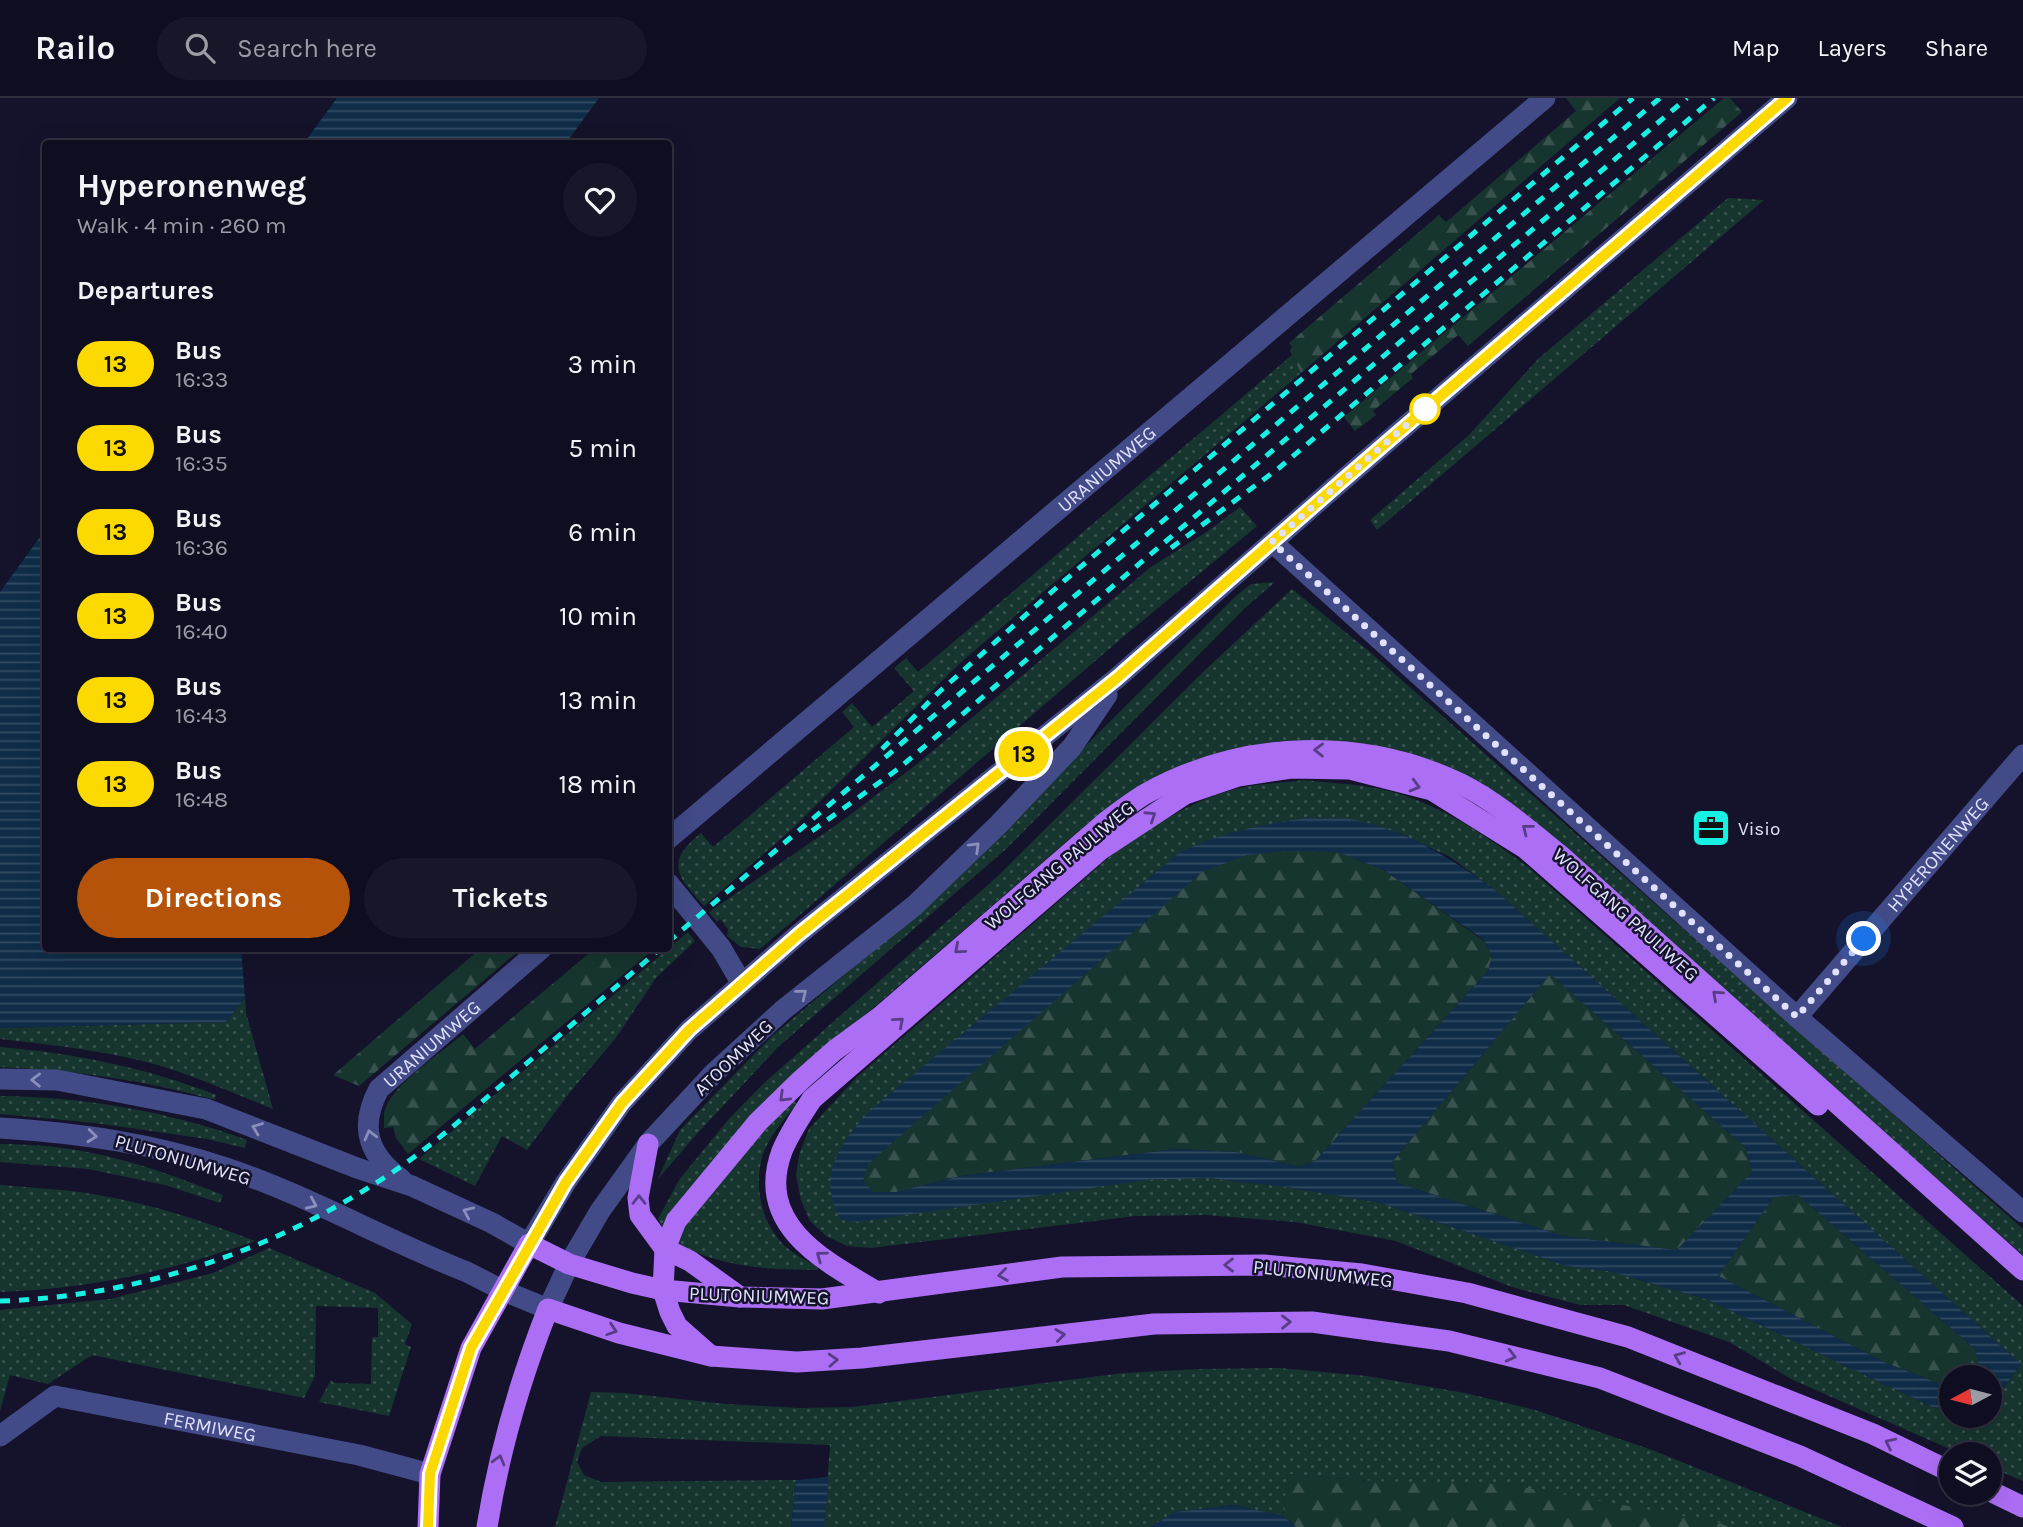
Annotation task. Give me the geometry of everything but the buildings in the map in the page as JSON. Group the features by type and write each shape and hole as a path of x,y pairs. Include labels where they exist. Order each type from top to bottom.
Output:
{"main road":[{"name":"WOLFGANG PAULIWEG","path":"663,1290 665,1249 676,1221 758,1122 835,1050 880,1017 1107,821 1146,793 1184,776 1230,761 1304,749 1336,750 1398,761 1462,784 1510,816 1561,856 2023,1270"},
{"name":"WOLFGANG PAULIWEG","path":"878,1293 807,1246 793,1233 782,1212 777,1172 781,1154 790,1133 812,1099 1100,850 1185,794 1238,776 1291,768 1350,769 1432,790 1525,848 2023,1286"},
{"path":"648,1144 638,1198 640,1215 665,1249 690,1261 740,1297"},
{"name":"PLUTONIUMWEG","path":"529,1244 569,1264 663,1290 740,1297 822,1299 1062,1267 1265,1265 1362,1274 1467,1293 1628,1337 1873,1434 1939,1466"},
{"name":"ATOOMWEG","path":"428,1527 430,1474 471,1348 529,1244"},
{"name":"PLUTONIUMWEG","path":"663,1290 677,1326 711,1356"},
{"name":"PLUTONIUMWEG","path":"548,1309 619,1333 711,1356 786,1362 862,1358 1154,1324 1312,1322 1450,1341 1601,1378 1800,1456 1953,1527"},
{"name":"ATOOMWEG","path":"487,1527 496,1470 525,1367 548,1309"},
{"path":"2002,1497 2023,1507"}],"street":[{"name":"URANIUMWEG","path":"672,836 1545,98"},
{"name":"ATOOMWEG","path":"529,1244 566,1182 622,1103 689,1030 799,934 1117,678 1787,98"},
{"path":"1272,542 1797,1017 2023,1212"},
{"name":"ATOOMWEG","path":"548,1309 569,1264 600,1211 648,1144 714,1073 763,1028 914,906 999,824 1072,747 1117,678"},
{"name":"HYPERONENWEG","path":"1797,1017 2023,755"},
{"path":"672,888 721,948 742,984"},
{"name":"URANIUMWEG","path":"412,1186 388,1169 379,1158 367,1129 369,1112 380,1089 537,952"},
{"name":"PLUTONIUMWEG","path":"0,1079 57,1080 206,1108 357,1168 412,1186 492,1223 529,1244"},
{"name":"PLUTONIUMWEG","path":"0,1128 102,1137 180,1154 226,1168 467,1272 503,1292 548,1309"},
{"name":"FERMIWEG","path":"0,1436 55,1396 359,1455 430,1474"}],"green space":[{"path":"1566,98 1620,98 1301,373 1289,343 1439,215 1446,222 1576,111"},
{"path":"1724,98 1730,98 1742,112 1468,346 1458,335 1411,374 1413,378 1373,411 1376,415 1355,431 1344,417"},
{"path":"1728,198 1764,200 1377,530 1370,520 1469,435 1538,359"},
{"path":"1292,355 1301,373 961,662 791,830 704,906 681,878 678,870 682,853 689,844 701,833 713,847 854,727 842,712 852,703 872,727 914,691 894,668 906,658 918,672"},
{"path":"1240,507 1257,526 1123,637 760,949 741,947 727,936 728,929 720,919 717,922 709,912 842,821 917,764 1151,567"},
{"path":"1275,582 1245,608 1006,849 778,1047 658,1179 680,1130 771,1037 919,912 1236,596 1251,584"},
{"path":"1292,589 1370,652 2023,1229 2023,1255 1538,827 1388,749 1333,741 1280,741 1233,749 1187,763 1133,790 1088,823 851,1027 663,1229 658,1219 679,1180 728,1120 763,1084 997,877 1203,672"},
{"path":"1304,780 1361,786 1413,798 1453,817 1510,854 1528,867 2023,1306 2023,1481 2002,1472 2002,1442 1939,1442 1939,1444 1793,1380 1729,1342 1624,1305 1580,1305 1512,1287 1396,1241 1295,1222 1206,1215 1136,1216 871,1248 847,1246 826,1236 810,1221 801,1200 796,1175 799,1155 809,1129 856,1078 1114,853 1160,822 1193,805 1227,792","holes":["1399,833 1450,857 1495,890 2021,1364 2002,1391 2002,1428 1939,1428 1939,1408 1706,1299 1608,1271 1567,1266 1381,1203 1287,1187 1208,1178 831,1188"]},
{"path":"1288,851 1337,852 1384,870 1484,941 1492,957 1488,971 1316,1160 1299,1167 1236,1152 1176,1149 961,1176 896,1192 873,1192 863,1181 867,1164 1202,871 1247,855"},
{"path":"688,932 695,941 656,978 615,1039 570,1092 527,1150 502,1136 475,1186 419,1159 664,952 672,952 672,946"},
{"path":"476,952 517,952 359,1086 333,1075"},
{"path":"590,952 650,952 408,1154 396,1138 393,1127 384,1128 384,1114 389,1101 413,1075 463,1034 475,1049"},
{"path":"1550,974 1746,1148 1752,1172 1677,1250 1563,1236 1397,1183 1392,1162"},
{"path":"245,998 246,1013 273,1109 161,1066 122,1056 0,1039 0,1028 226,1022"},
{"path":"0,1047 55,1053 137,1070 216,1095 215,1100 108,1077 0,1067"},
{"path":"0,1096 63,1099 125,1108 187,1121 247,1140 245,1148 207,1139 95,1123 0,1114"},
{"path":"792,1099 797,1104 765,1149 759,1174 759,1188 764,1214 776,1237 793,1252 818,1267 818,1270 744,1266 711,1258 674,1243 685,1221"},
{"path":"0,1144 60,1148 114,1158 223,1195 220,1203 165,1185 88,1169 0,1162"},
{"path":"0,1185 74,1191 138,1203 255,1241 130,1277 66,1287 0,1292"},
{"path":"1798,1195 1975,1349 1979,1365 1939,1365 1939,1383 1886,1363 1718,1276 1774,1197"},
{"path":"269,1248 375,1293 412,1324 405,1344 411,1347 389,1416 319,1402 331,1380 334,1383 371,1384 372,1337 378,1337 378,1308 316,1306 315,1376 304,1398 92,1355 48,1384 10,1375 0,1411 0,1310 110,1299 213,1273"},
{"path":"1279,1368 1367,1376 1465,1393 1535,1410 1652,1450 1842,1527 1729,1527 1718,1522 1371,1481 1288,1474 1283,1516 1234,1505 1175,1512 1150,1527 824,1527 830,1445 601,1436 582,1448 577,1462 584,1475 601,1482 796,1480 791,1527 555,1527 591,1392 726,1404 799,1408 852,1407 1124,1373"},
{"path":"1288,1474 1371,1481 1505,1484 1718,1522 1729,1527 1296,1527 1283,1516"}],"water":[{"path":"337,98 599,98 568,140 306,140"},
{"path":"42,534 42,952 241,952 245,998 226,1022 0,1028 0,592"},
{"path":"1307,818 1356,820 1375,825 1429,847 1495,890 2021,1364 2002,1391 2002,1365 1979,1365 1975,1349 1798,1195 1774,1197 1718,1276 1886,1363 1939,1383 1939,1408 1706,1299 1608,1271 1567,1266 1381,1203 1287,1187 1208,1178 1147,1180 857,1222 841,1220 831,1190 834,1164 839,1151 866,1114 1180,852 1227,834","holes":["1288,851 1337,852 1384,870 1484,940 1492,957 1488,971 1316,1160 1299,1167 1236,1152 1176,1149 961,1176 896,1192 873,1192 863,1181 868,1164 1202,872 1247,855","1550,974 1746,1148 1752,1172 1677,1250 1563,1236 1397,1183 1392,1162"]},
{"path":"829,1477 824,1527 791,1527 796,1480"},
{"path":"1234,1505 1283,1516 1296,1527 1150,1527 1175,1512"}],"railway":[{"path":"882,749 938,693 1064,581 1633,98"},
{"path":"672,939 1660,98"},
{"path":"812,831 898,769 1687,98"},
{"path":"1171,548 1279,468 1714,98"},
{"path":"0,1301 100,1291 149,1280 245,1250 336,1207 412,1159 656,952"}],"bus line":[{"name":"13","path":"428,1527 430,1474 471,1348 566,1182 622,1103 689,1030 799,934 1117,678 1787,98"}],"place":[{"name":"Visio","path":"1711,828"}],"route":[{"path":"1425,409 1272,542 1797,1017 1864,939"}]}
